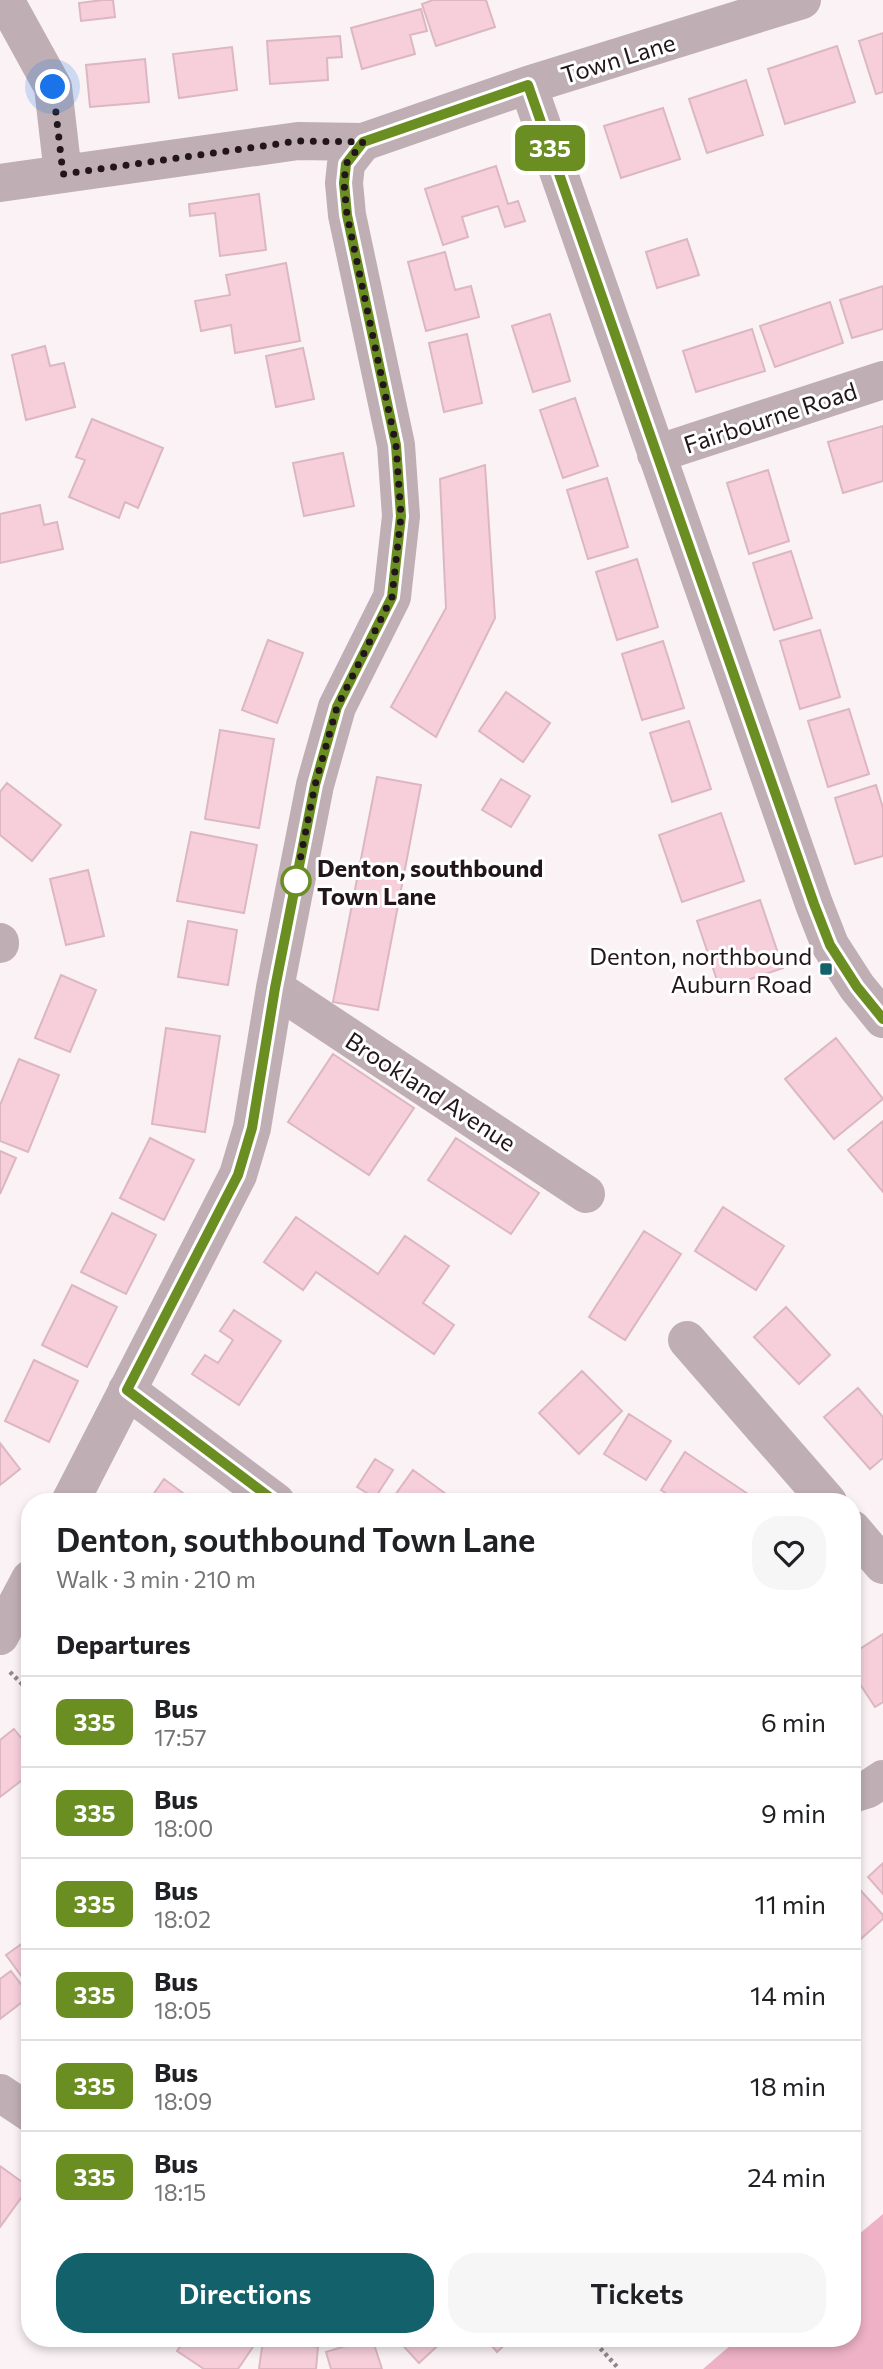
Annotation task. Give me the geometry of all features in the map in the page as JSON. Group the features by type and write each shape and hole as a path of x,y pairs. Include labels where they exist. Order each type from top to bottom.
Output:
{"street":[{"path":"5,0 53,87 63,174"},
{"name":"Town Lane","path":"0,183 298,141 363,142 528,85 802,0"},
{"path":"528,85 830,945 857,987 883,1019"},
{"path":"75,1493 238,1175 252,1128 275,988 315,785 337,707 392,597 401,516 396,445 347,215 344,183 346,164 363,142"},
{"name":"Fairbourne Road","path":"656,454 883,380"},
{"name":"Brookland Avenue","path":"275,988 586,1194"},
{"path":"687,1340 820,1493"},
{"path":"127,1390 264,1493"},
{"path":"861,1539 883,1565"},
{"path":"4,1653 21,1605"},
{"path":"861,1791 883,1779"}],"path":[{"path":"4,1653 21,1678"},
{"path":"599,2347 619,2369"}],"shaded area":[{"path":"883,2214 883,2369 703,2369 729,2347 861,2347 861,2232"}],"building":[{"path":"113,0 115,17 81,21 79,3"},
{"path":"433,0 486,0 495,27 436,46 422,4"},
{"path":"421,9 427,31 410,35 415,54 362,69 351,28"},
{"path":"883,33 883,92 876,94 859,41"},
{"path":"340,36 342,57 327,58 328,80 270,84 267,41"},
{"path":"837,46 855,102 785,124 768,69"},
{"path":"232,47 237,90 179,98 173,54"},
{"path":"145,59 149,102 90,107 86,65"},
{"path":"746,80 763,135 707,153 689,99"},
{"path":"663,108 680,159 621,178 604,126"},
{"path":"496,166 508,204 518,201 525,221 505,227 498,206 462,217 468,237 443,245 425,189"},
{"path":"259,194 266,250 220,256 215,213 190,216 189,204"},
{"path":"687,239 699,275 657,288 646,252"},
{"path":"445,252 455,290 471,286 479,317 426,331 408,262"},
{"path":"286,263 300,341 235,353 231,325 201,331 195,301 230,295 226,275"},
{"path":"883,286 883,329 852,338 840,300"},
{"path":"830,302 843,343 775,367 760,326"},
{"path":"550,314 570,381 533,392 512,326"},
{"path":"752,329 765,371 696,392 683,351"},
{"path":"467,334 482,403 444,412 429,343"},
{"path":"45,346 50,366 64,363 75,407 26,420 12,355"},
{"path":"303,348 314,399 276,407 266,356"},
{"path":"575,398 598,466 563,478 540,410"},
{"path":"92,419 163,448 138,508 125,502 119,518 69,497 85,460 76,457"},
{"path":"883,426 883,481 843,493 828,442"},
{"path":"343,453 354,506 304,516 293,463"},
{"path":"485,465 495,618 436,737 391,707 446,608 440,479"},
{"path":"768,470 789,541 749,554 727,483"},
{"path":"607,478 628,547 588,559 567,490"},
{"path":"40,505 44,525 57,522 63,549 0,563 0,514"},
{"path":"791,551 812,618 774,630 753,563"},
{"path":"637,559 658,627 617,640 596,572"},
{"path":"820,630 840,697 800,709 780,641"},
{"path":"268,640 303,653 277,723 242,710"},
{"path":"663,641 684,708 642,720 622,654"},
{"path":"506,692 550,723 523,762 479,731"},
{"path":"849,709 869,774 828,787 808,721"},
{"path":"689,721 711,789 672,802 650,733"},
{"path":"220,730 274,739 259,828 205,819"},
{"path":"377,777 421,785 378,1010 333,1002"},
{"path":"501,779 530,796 511,827 482,810"},
{"path":"7,783 61,825 32,861 0,835 0,792"},
{"path":"876,785 883,808 883,856 855,864 835,798"},
{"path":"721,813 744,881 682,902 659,835"},
{"path":"191,832 257,845 244,913 177,901"},
{"path":"88,870 104,936 66,945 50,879"},
{"path":"760,900 783,968 720,989 697,921"},
{"path":"188,921 237,930 228,985 178,977"},
{"path":"61,975 96,990 70,1052 35,1038"},
{"path":"166,1028 220,1036 205,1132 152,1124"},
{"path":"836,1038 883,1099 834,1139 785,1079"},
{"path":"333,1054 414,1108 369,1175 288,1122"},
{"path":"19,1059 59,1075 28,1152 0,1141 0,1105"},
{"path":"883,1121 883,1192 848,1150"},
{"path":"150,1138 194,1160 164,1220 120,1198"},
{"path":"456,1138 539,1193 511,1234 428,1180"},
{"path":"0,1151 16,1158 0,1194"},
{"path":"723,1207 784,1246 756,1290 695,1251"},
{"path":"112,1213 156,1235 126,1294 81,1272"},
{"path":"296,1217 378,1274 405,1236 449,1266 423,1303 454,1325 434,1354 316,1272 303,1290 264,1262"},
{"path":"644,1231 681,1254 625,1340 589,1317"},
{"path":"72,1285 117,1307 87,1367 42,1345"},
{"path":"786,1307 830,1355 799,1384 754,1337"},
{"path":"234,1310 281,1341 239,1405 192,1374 205,1355 218,1363 233,1340 220,1331"},
{"path":"34,1360 78,1381 49,1442 5,1421"},
{"path":"582,1371 622,1411 579,1454 539,1413"},
{"path":"858,1388 883,1417 883,1458 870,1469 824,1417"},
{"path":"629,1414 671,1441 646,1480 604,1454"},
{"path":"0,1443 20,1469 0,1485"},
{"path":"685,1452 746,1493 666,1493 661,1490"},
{"path":"375,1459 393,1470 378,1493 367,1493 357,1487"},
{"path":"413,1470 445,1493 396,1493"},
{"path":"164,1479 183,1493 154,1493"},
{"path":"883,1634 883,1702 875,1707 861,1686 861,1648"},
{"path":"14,1729 21,1738 21,1781 0,1797 0,1740"},
{"path":"883,1863 883,1894 868,1877"},
{"path":"861,1891 883,1915 883,1919 861,1939"},
{"path":"21,1944 21,1976 6,1955"},
{"path":"11,1971 21,1984 21,2003 0,2019 0,1979"},
{"path":"0,2166 21,2181 21,2198 0,2227"},
{"path":"180,2347 253,2347 238,2369 204,2369 177,2351"},
{"path":"262,2347 318,2347 316,2369 259,2369"},
{"path":"342,2347 375,2347 382,2369 331,2369 326,2352"},
{"path":"404,2347 436,2347 419,2363"}],"bus line":[{"name":"335","path":"264,1493 127,1390 238,1175 252,1128 275,988 315,785 337,707 392,597 401,516 396,445 347,215 344,183 346,164 363,142 528,85 814,904 830,945 857,987 883,1019"}],"place":[{"name":"Denton, southbound Town Lane","path":"296,881"},
{"name":"Denton, northbound Auburn Road","path":"826,969"}],"route":[{"path":"53,87 63,174 298,141 363,142 346,164 344,183 347,215 396,445 401,516 392,597 337,707 315,785 294,890 296,881"}]}
